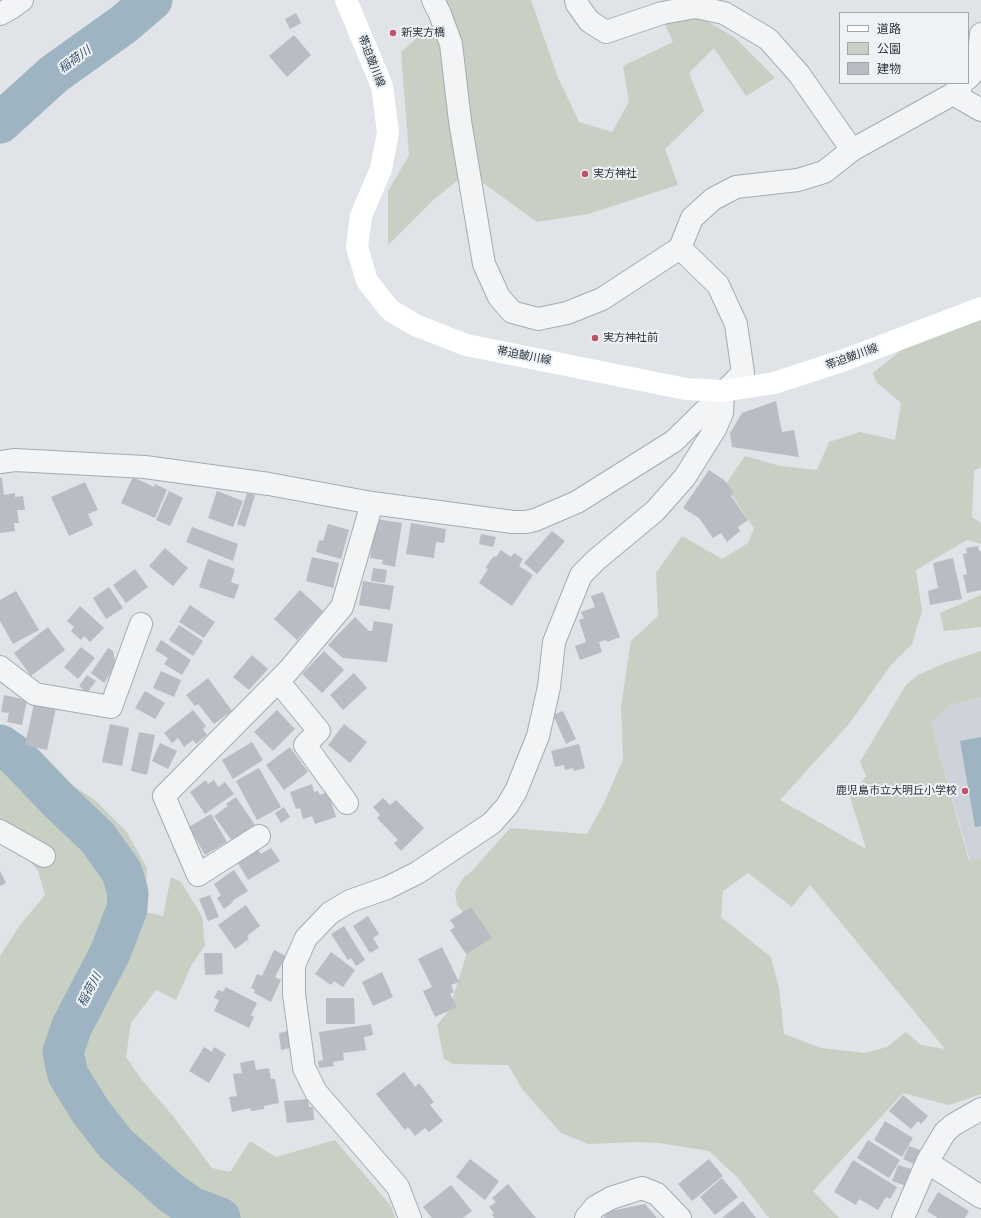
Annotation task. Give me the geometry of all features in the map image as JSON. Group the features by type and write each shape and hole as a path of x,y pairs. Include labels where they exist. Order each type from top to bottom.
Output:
{"street":[{"path":"0,14 22,0"},
{"name":"帯迫皷川線","path":"346,0 382,86 388,132 381,169 361,216 358,247 367,281 390,310 415,325 466,344 686,389 723,391 774,383 842,362 981,308"},
{"path":"433,0 451,44 460,121 484,264 499,297 512,312 538,320 567,313 602,299 680,248 692,218 713,199 736,187 798,180 824,172 852,150 958,88 981,110"},
{"path":"576,0 577,4 589,21 606,32 662,14 696,7 724,13 768,39 799,74 852,150"},
{"path":"969,77 979,54 981,34"},
{"path":"0,462 15,460 145,467 269,484 372,503 513,522 535,520 577,502 674,441 723,391 743,373 736,324 718,285 680,248"},
{"path":"410,1218 398,1187 316,1092 304,1068 294,994 294,965 306,938 330,913 350,901 387,888 417,873 492,823 507,806 516,792 538,736 549,686 554,642 581,575 596,560 655,511 685,477 715,429 722,413 723,391"},
{"path":"259,836 198,875 164,796 288,671 342,607 372,503"},
{"path":"0,667 35,694 111,707 141,624"},
{"path":"278,681 319,731 304,745 347,803"},
{"path":"0,831 44,856"},
{"path":"903,1218 927,1162 945,1132 953,1125 981,1109"},
{"path":"927,1162 981,1197"},
{"path":"586,1218 595,1208 611,1198 642,1188 657,1194 680,1218"}],"shaded area":[{"name":"鹿児島市立大明丘小学校","path":"981,697 981,859 970,861 931,723 950,705"}],"green space":[{"path":"428,0 531,0 557,75 579,122 612,132 629,102 623,66 673,42 664,22 698,16 734,37 775,78 746,96 714,48 689,73 704,111 665,149 678,185 588,214 537,222 468,172 432,201 388,245 388,191 409,155 401,52 433,24"},
{"path":"981,320 981,467 974,471 972,517 981,523 981,544 967,540 916,570 922,611 912,644 891,665 849,724 780,800 866,849 850,797 866,776 860,762 906,685 918,675 945,663 981,651 981,697 950,705 931,723 969,861 981,859 981,1094 949,1105 903,1093 813,1191 839,1218 769,1218 737,1177 709,1151 659,1143 637,1142 588,1144 561,1133 523,1090 508,1065 453,1064 444,1059 437,1025 449,1010 472,937 469,919 457,905 455,892 463,878 472,871 510,828 587,834 603,805 623,760 621,707 631,641 658,616 656,573 682,536 722,559 748,543 754,528 725,485 745,456 780,466 817,470 829,442 860,432 895,440 901,403 876,382 873,373 904,348","holes":["748,873 792,907 810,885 945,1049 921,1045 906,1032 887,1047 865,1053 821,1048 784,1034 779,988 771,957 721,917 723,891"]},
{"path":"981,595 981,627 944,631 940,613"},
{"path":"0,728 14,735 43,765 96,801 126,831 147,868 145,912 163,916 171,877 181,882 202,916 205,945 191,966 176,1000 156,990 131,1023 126,1057 141,1079 173,1116 212,1168 230,1172 250,1141 276,1157 335,1140 391,1206 395,1218 0,1218 0,956 20,925 45,895 38,871 0,823"}],"water":[{"path":"981,737 981,826 975,827 960,741"}],"building":[{"path":"296,13 301,23 290,29 285,19"},
{"path":"294,35 311,55 287,77 269,56"},
{"path":"776,401 782,432 794,430 799,457 732,447 730,433 742,413"},
{"path":"709,470 724,480 734,493 731,496 748,520 738,527 740,531 727,542 721,533 713,538 699,518 683,508"},
{"path":"133,477 154,487 155,484 167,490 155,518 121,503"},
{"path":"0,478 2,478 4,495 15,493 15,497 23,496 25,510 17,510 19,523 14,523 15,531 0,533"},
{"path":"85,482 98,510 88,514 93,525 69,536 51,497"},
{"path":"169,491 183,498 170,526 156,520"},
{"path":"217,491 243,501 233,527 208,518"},
{"path":"247,493 255,495 245,527 237,524"},
{"path":"376,519 402,523 395,567 382,564 383,560 370,558"},
{"path":"411,523 446,529 444,543 436,542 434,558 406,554"},
{"path":"328,524 349,530 341,559 316,552 319,540 323,541"},
{"path":"192,527 238,544 233,561 186,542"},
{"path":"552,531 565,541 537,574 524,563"},
{"path":"481,534 496,537 493,547 479,544"},
{"path":"978,546 979,551 981,551 981,590 967,593 963,575 967,574 963,554 967,553 966,548"},
{"path":"165,548 188,568 173,586 149,566"},
{"path":"501,550 511,557 514,553 523,559 519,566 533,575 512,606 479,583 488,569 485,568 494,556 496,557"},
{"path":"312,557 339,563 333,588 306,581"},
{"path":"953,558 962,599 930,605 928,591 938,588 933,563"},
{"path":"208,559 235,569 231,582 239,585 234,599 199,587"},
{"path":"373,568 387,570 385,583 371,581"},
{"path":"135,569 148,587 126,603 113,585"},
{"path":"363,581 394,586 390,610 359,605"},
{"path":"109,587 123,608 106,619 93,598"},
{"path":"300,590 323,611 297,640 274,619"},
{"path":"16,591 39,630 13,644 0,621 0,600"},
{"path":"603,592 620,637 607,642 606,640 599,642 602,652 580,660 575,646 586,642 579,620 584,618 581,612 595,607 591,596"},
{"path":"190,605 215,622 204,638 179,622"},
{"path":"80,606 104,628 90,642 84,636 81,640 71,631 74,627 67,621"},
{"path":"355,617 369,631 372,631 374,621 393,624 387,662 343,658 328,645"},
{"path":"179,625 203,641 193,656 169,640"},
{"path":"48,627 65,650 31,676 14,653"},
{"path":"161,640 191,660 182,675 164,664 168,658 155,650"},
{"path":"81,647 95,658 78,679 64,667"},
{"path":"108,648 113,651 116,666 104,683 91,673"},
{"path":"324,651 344,670 322,693 302,674"},
{"path":"252,655 268,669 249,690 233,677"},
{"path":"161,671 181,680 174,697 153,688"},
{"path":"354,673 367,688 343,710 330,695"},
{"path":"87,675 96,681 87,693 79,686"},
{"path":"208,678 232,711 214,724 198,704 195,706 186,695"},
{"path":"145,691 165,703 155,719 135,708"},
{"path":"4,695 27,700 22,725 7,722 9,713 1,712"},
{"path":"34,704 56,708 47,750 25,745"},
{"path":"193,710 206,726 203,729 207,735 196,744 193,740 184,747 178,738 172,743 164,733"},
{"path":"277,710 295,729 273,751 254,732"},
{"path":"563,711 576,739 566,744 553,715"},
{"path":"110,724 129,728 122,766 102,762"},
{"path":"344,724 367,742 350,763 328,745"},
{"path":"139,732 155,735 147,775 131,771"},
{"path":"252,742 263,760 233,779 222,760"},
{"path":"160,743 177,751 168,769 152,761"},
{"path":"579,744 585,768 574,771 573,768 565,770 564,765 555,767 551,751"},
{"path":"290,747 308,772 284,790 266,765"},
{"path":"259,768 281,807 257,820 236,781"},
{"path":"206,780 208,784 214,780 218,787 225,782 234,794 205,814 190,792"},
{"path":"312,784 314,792 318,791 320,795 328,792 336,817 315,824 312,816 303,819 300,808 296,809 290,792"},
{"path":"236,797 255,825 232,841 214,816 228,806 226,804"},
{"path":"383,798 390,805 396,800 424,828 401,851 394,843 398,840 377,818 380,815 373,807"},
{"path":"284,807 290,817 281,823 275,813"},
{"path":"211,814 227,842 205,855 189,827"},
{"path":"257,848 261,854 271,848 280,861 248,880 236,860"},
{"path":"234,870 248,891 232,901 233,902 224,909 217,898 221,895 214,884"},
{"path":"0,871 6,883 0,886"},
{"path":"210,895 219,917 208,921 199,899"},
{"path":"246,905 260,926 247,936 249,939 235,949 218,925"},
{"path":"471,907 492,938 466,954 450,930 455,927 450,920"},
{"path":"368,916 379,934 373,938 379,948 370,953 353,926"},
{"path":"344,926 365,960 356,966 351,958 348,960 331,934"},
{"path":"442,947 459,982 451,985 454,992 450,994 457,1007 435,1017 423,991 432,987 418,959"},
{"path":"274,950 286,956 275,977 281,980 271,1002 254,993 255,990 251,988 257,974 262,976"},
{"path":"331,952 355,970 343,987 334,981 331,985 315,974"},
{"path":"204,953 222,953 223,974 205,975"},
{"path":"382,972 393,997 373,1006 362,982"},
{"path":"226,987 257,1003 251,1015 254,1017 249,1028 214,1011 219,1000 214,998 218,990 223,992"},
{"path":"326,998 354,998 355,1024 326,1024"},
{"path":"371,1024 373,1035 364,1037 366,1050 343,1053 344,1060 333,1062 334,1066 319,1068 318,1061 323,1060 319,1032"},
{"path":"288,1031 290,1048 281,1050 279,1033"},
{"path":"204,1047 212,1052 214,1047 226,1054 209,1083 189,1071"},
{"path":"254,1060 256,1070 269,1068 271,1079 275,1079 279,1103 264,1106 264,1109 251,1111 250,1108 232,1112 229,1097 237,1096 233,1074 242,1073 240,1063"},
{"path":"404,1072 415,1087 419,1083 434,1102 430,1105 443,1121 429,1132 425,1128 415,1136 408,1127 405,1130 376,1094"},
{"path":"903,1095 928,1116 921,1124 918,1121 911,1129 889,1111"},
{"path":"308,1099 309,1107 313,1107 314,1120 287,1123 284,1101"},
{"path":"885,1121 913,1138 902,1157 874,1140"},
{"path":"868,1140 900,1160 889,1178 857,1158"},
{"path":"909,1146 923,1151 916,1165 903,1159"},
{"path":"470,1159 499,1181 485,1200 456,1177"},
{"path":"709,1159 723,1176 692,1201 678,1184"},
{"path":"853,1160 897,1187 890,1199 886,1197 878,1210 859,1199 856,1205 834,1192"},
{"path":"898,1165 915,1170 909,1187 892,1181"},
{"path":"722,1178 738,1197 715,1215 700,1197"},
{"path":"508,1184 536,1218 494,1218 492,1215 494,1213 489,1207 496,1202 492,1198"},
{"path":"451,1185 472,1211 463,1218 432,1218 423,1207"},
{"path":"938,1192 969,1211 965,1218 938,1218 927,1211"},
{"path":"743,1201 756,1218 722,1218"},
{"path":"645,1204 657,1218 603,1218 610,1211"}],"waterway":[{"name":"稲荷川","path":"0,123 54,74 124,24 152,0"},
{"name":"稲荷川","path":"0,745 16,756 59,801 97,837 122,872 128,893 127,909 110,953 72,1026 63,1052 68,1075 91,1112 116,1144 170,1192 191,1207 220,1218"}],"place":[{"name":"新実方橋","path":"393,33"},
{"name":"実方神社","path":"585,174"},
{"name":"実方神社前","path":"595,338"},
{"name":"鹿児島市立大明丘小学校","path":"965,791"}]}
